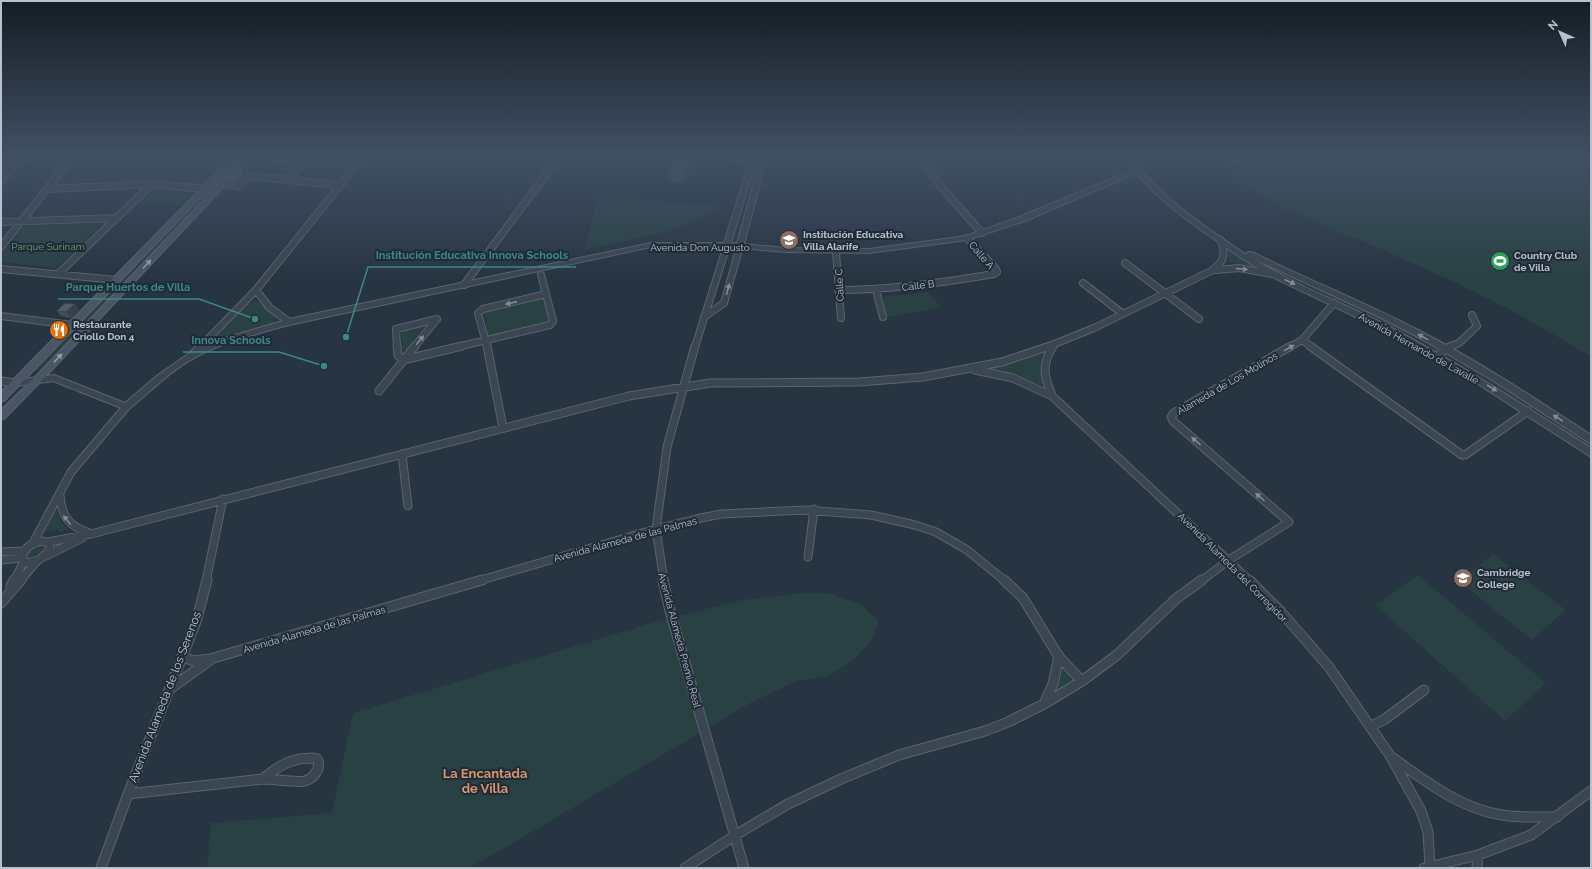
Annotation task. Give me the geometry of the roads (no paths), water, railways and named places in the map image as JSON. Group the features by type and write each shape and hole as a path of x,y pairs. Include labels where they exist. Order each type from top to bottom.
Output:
{"main road":[{"path":"1,398 198,198"},
{"path":"1,416 38,379 209,198"}],"street":[{"path":"1,247 40,198"},
{"path":"58,274 138,198"},
{"path":"191,356 256,290 329,198"},
{"path":"464,285 529,198"},
{"name":"Avenida Alameda Premio Real","path":"742,198 682,386 667,447 656,528 661,568 669,607 744,868"},
{"path":"704,317 724,303 752,198"},
{"path":"950,198 982,233"},
{"name":"Avenida Don Augusto","path":"126,406 161,377 191,356 228,340 289,322 651,245 727,245 786,250 836,252 869,251 967,238 1022,219 1073,198"},
{"name":"Avenida Hernando de Lavalle","path":"1162,198 1175,209 1273,274 1390,330 1456,366 1591,453"},
{"path":"1,222 117,218"},
{"name":"Calle A","path":"967,238 996,269 997,272"},
{"path":"33,544 38,541 48,542 91,534 629,396 682,386 736,381 845,382 883,380 971,369 1053,346 1211,271 1219,266 1224,259 1224,249 1221,240"},
{"name":"Avenida Hernando de Lavalle","path":"1221,240 1390,319 1446,349 1520,393 1591,440"},
{"name":"Calle C","path":"836,252 841,318"},
{"path":"1125,263 1199,319"},
{"path":"1211,271 1223,268 1239,268 1273,274"},
{"path":"1,269 117,280"},
{"name":"Calle B","path":"838,290 876,290 936,284 994,274 997,272"},
{"path":"403,360 550,325 552,321 541,275"},
{"path":"1083,284 1123,314"},
{"path":"256,290 269,307 289,322"},
{"path":"876,290 883,317"},
{"path":"503,428 486,341 478,313 479,311 546,294"},
{"name":"Alameda de Los Molinos","path":"1230,560 1286,524 1222,463 1173,421 1171,417 1174,413 1302,340 1334,303"},
{"path":"1438,356 1446,349 1459,344 1477,326 1472,315"},
{"path":"1,316 72,325"},
{"path":"379,391 437,319 396,329 398,355 403,360"},
{"path":"1302,340 1462,455 1466,455 1528,411"},
{"name":"Avenida Alameda del Corregidor","path":"1052,396 1046,381 1044,367 1046,356 1053,346"},
{"name":"Avenida Alameda del Corregidor","path":"971,369 1013,378 1052,396 1230,560 1281,612 1329,667 1391,757 1421,811 1428,832 1429,867"},
{"path":"1,381 16,383 54,378 126,406 88,449 71,472 33,544 23,557 3,600"},
{"path":"402,454 408,506"},
{"path":"60,493 62,514 68,523 77,530 91,534"},
{"name":"Avenida Alameda de los Serenos","path":"101,868 128,794 197,619 213,554 224,499"},
{"path":"808,557 814,509"},
{"name":"Avenida Alameda de las Palmas","path":"182,656 193,661 210,659 656,528 721,514 814,509 857,512 902,521 937,533 973,554 1015,591 1028,606 1058,656 1082,681"},
{"path":"1,552 23,557 32,563 91,534"},
{"path":"46,556 51,549 50,543 48,542"},
{"path":"1,560 23,557"},
{"path":"685,868 734,836 788,804 841,779 899,755 985,731 1008,722 1044,704 1082,681 1117,655 1177,598 1230,560"},
{"path":"3,600 38,561"},
{"path":"1044,704 1053,684 1058,656"},
{"name":"Avenida Alameda de las Palmas","path":"169,690 210,659"},
{"path":"1370,727 1385,719 1424,690"},
{"name":"Avenida Alameda del Corregidor","path":"1391,757 1444,793 1472,806 1490,812 1516,817 1557,817"},
{"path":"128,794 263,779 304,780 314,775 318,769 319,763 317,759 313,758 290,759 277,767 263,779"},
{"path":"1429,867 1478,855 1531,835 1591,791"},
{"path":"1477,868 1478,855"}],"place":[{"name":"Institución Educativa Villa Alarife","path":"789,240"},
{"name":"Country Club de Villa","path":"1500,261"},
{"name":"Parque Huertos de Villa","path":"255,319"},
{"name":"Restaurante Criollo Don 4","path":"59,330"},
{"name":"Institución Educativa Innova Schools","path":"346,337"},
{"name":"Innova Schools","path":"324,366"},
{"name":"Cambridge College","path":"1463,578"}],"district":[{"name":"La Encantada de Villa","path":"485,780"}],"park label":[{"name":"Parque Surinam","path":"48,246"}]}
